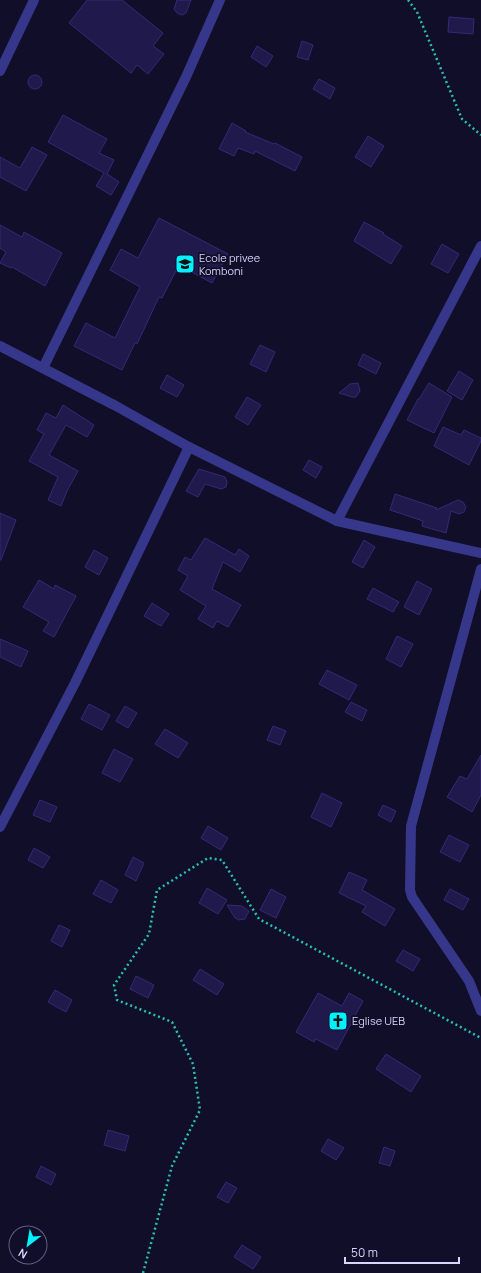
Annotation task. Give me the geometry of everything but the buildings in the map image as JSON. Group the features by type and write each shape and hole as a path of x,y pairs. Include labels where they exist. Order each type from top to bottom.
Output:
{"street":[{"path":"0,71 34,0"},
{"path":"43,368 186,77 220,0"},
{"path":"337,521 481,246"},
{"path":"0,346 189,447 337,521 481,553"},
{"path":"0,826 75,682 189,447"},
{"path":"481,569 411,826 410,890 412,897 469,981 481,1011"}],"path":[{"path":"408,0 417,12 462,119 481,134"},
{"path":"144,1273 172,1166 200,1110 193,1064 172,1022 117,1000 114,985 149,934 157,890 208,858 222,860 259,919 481,1038"}],"place":[{"name":"Ecole privee Komboni","path":"185,264"},
{"name":"Eglise UEB","path":"338,1021"}]}
